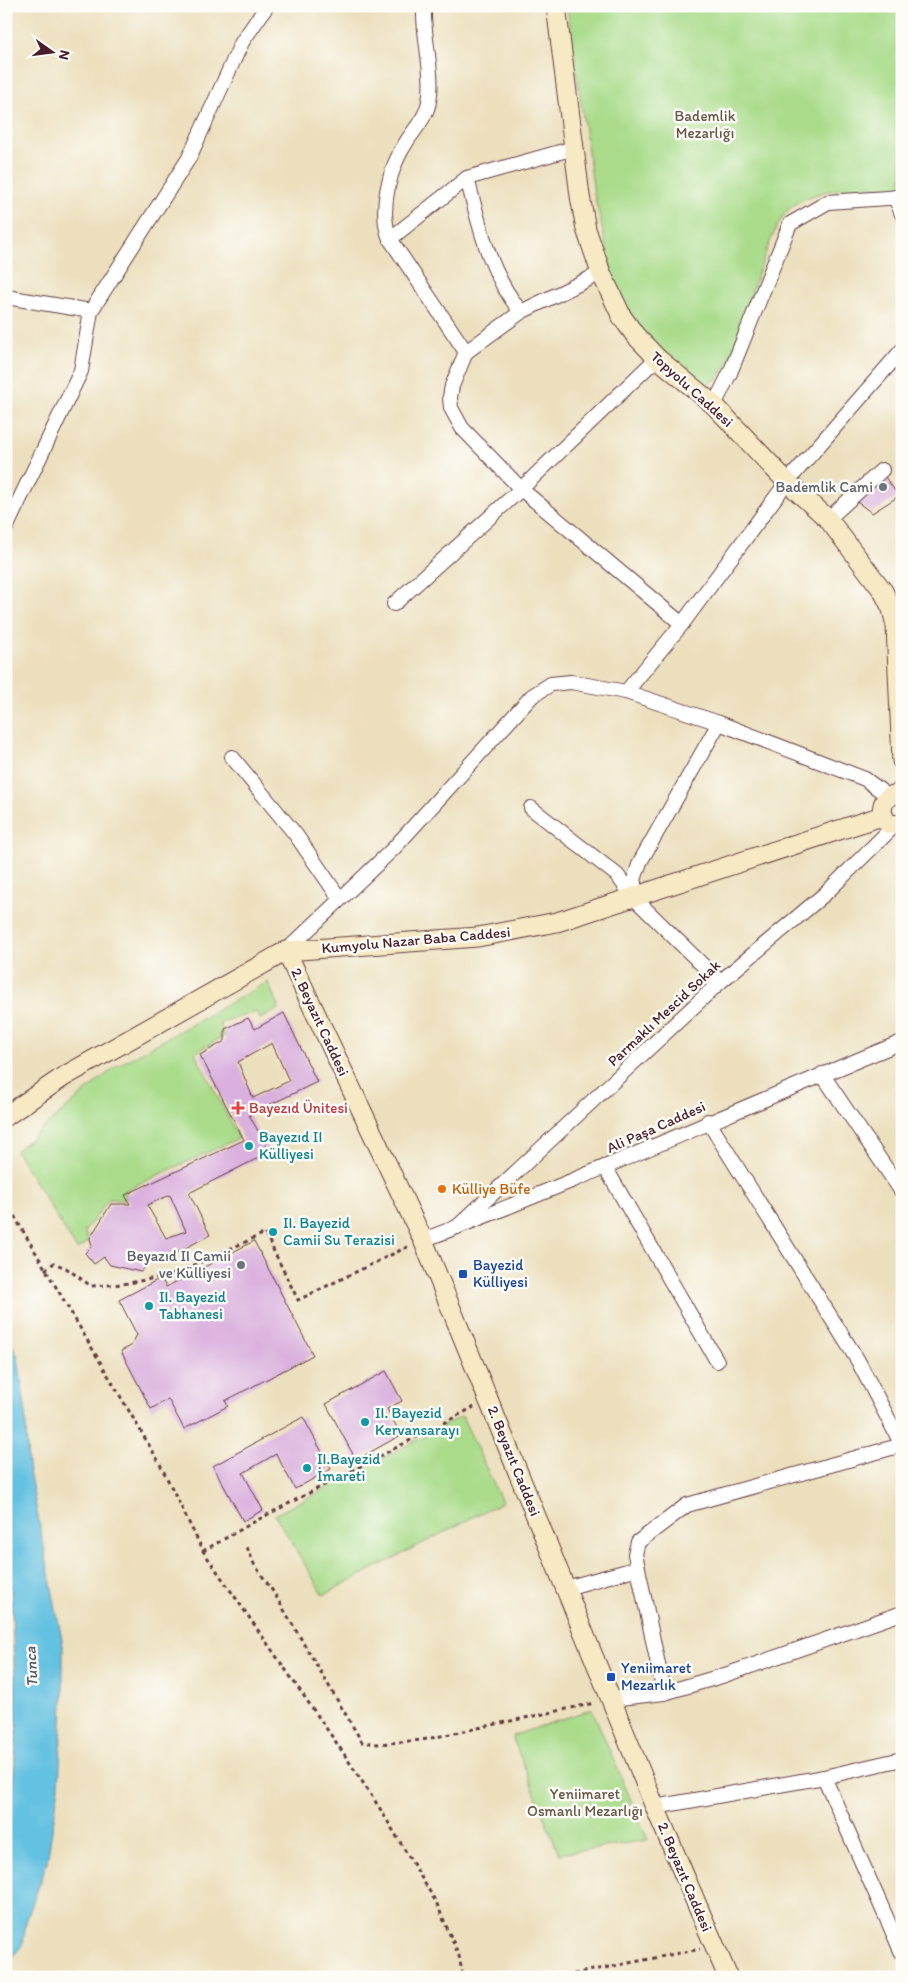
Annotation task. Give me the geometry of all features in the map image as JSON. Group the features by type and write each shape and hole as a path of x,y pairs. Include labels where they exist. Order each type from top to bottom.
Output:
{"street":[{"path":"6,528 81,371 91,311 189,158 242,42 268,6"},
{"path":"424,6 430,91 424,118 407,140 395,164 386,208 387,231 390,239 466,352"},
{"name":"Topyolu Caddesi","path":"556,6 586,229 601,273 622,317 634,335 657,358 714,405 787,482 828,519 897,607 902,760"},
{"path":"390,239 467,178 574,148"},
{"path":"467,178 491,264 504,290 522,312"},
{"path":"714,405 730,373 790,224 828,202 898,197 902,214"},
{"path":"601,273 522,312 466,352 452,386 451,408 462,428 520,488 682,624"},
{"path":"6,297 91,311"},
{"path":"626,692 682,624 787,482 902,350"},
{"path":"394,604 657,358"},
{"path":"828,519 882,470"},
{"path":"286,951 394,848 541,689 556,683 570,682 626,692 719,723 864,779 895,796 882,805 893,822"},
{"path":"634,898 634,880 640,862 719,723"},
{"path":"232,757 296,835 340,899"},
{"path":"531,808 617,876 634,898 720,982"},
{"name":"Kumyolu Nazar Baba Caddesi","path":"6,1116 81,1067 286,951 478,936 557,922 893,822"},
{"name":"Parmaklı Mescid Sokak","path":"458,1227 720,982 826,893 893,822"},
{"name":"2. Beyazıt Caddesi","path":"286,951 423,1240 655,1806 728,1977"},
{"name":"Ali Paşa Caddesi","path":"423,1240 605,1167 708,1121 902,1042"},
{"path":"822,1074 902,1192"},
{"path":"664,1693 635,1554 638,1542 687,1505 902,1445 857,1359 708,1121"},
{"path":"605,1167 717,1361"},
{"path":"566,1588 638,1568"},
{"path":"611,1699 664,1693 725,1675 902,1613"},
{"path":"655,1806 824,1777 902,1758"},
{"path":"824,1777 902,1953"}],"path":[{"path":"6,1202 45,1270 104,1365 159,1462 203,1551 379,1807 436,1902 459,1956 463,1977"},
{"path":"45,1270 54,1263 66,1268 91,1286 123,1284 172,1275 265,1232 298,1300 423,1240"},
{"path":"203,1551 260,1518 489,1399"},
{"path":"247,1547 254,1564 274,1593 362,1742 378,1744 422,1740 611,1699"},
{"path":"558,1977 715,1946"}],"green space":[{"name":"Bademlik Mezarlığı","path":"567,6 902,6 902,188 873,187 827,191 813,195 788,210 769,245 736,341 722,374 701,388 646,335 618,298 594,193"},
{"path":"268,982 279,1009 260,1019 257,1012 220,1022 224,1036 195,1053 239,1138 126,1190 125,1200 109,1199 85,1231 88,1242 77,1250 16,1151 115,1067"},
{"path":"462,1416 502,1502 323,1595 275,1515"},
{"name":"Yeniimaret Osmanlı Mezarlığı","path":"592,1709 648,1840 559,1854 512,1736"}],"water":[{"name":"Tunca","path":"6,1332 18,1357 25,1406 28,1466 63,1645 63,1702 59,1786 47,1862 26,1922 23,1944 6,1965 6,1837 11,1812 17,1727 10,1567 6,1548"}],"building":[{"name":"Bademlik Cami","path":"885,477 899,496 872,513 857,502"},
{"name":"Bayezıd II Külliyesi","path":"284,1013 317,1082 249,1115 270,1152 189,1193 210,1235 161,1261 156,1255 141,1272 110,1265 104,1257 94,1264 85,1253 92,1246 90,1238 111,1204 130,1204 125,1195 244,1140 200,1055 225,1041 225,1029 248,1018 255,1029","holes":["272,1043 289,1081 253,1098 238,1062","170,1195 186,1231 166,1238 147,1205"]},
{"path":"254,1241 313,1355 225,1401 228,1406 184,1429 168,1399 151,1409 121,1351 131,1346 137,1335 119,1300 161,1278 166,1287"},
{"name":"II. Bayezid Kervansarayı","path":"386,1371 402,1401 387,1409 401,1435 356,1460 326,1404"},
{"name":"II.Bayezid İmareti","path":"303,1417 331,1469 295,1489 276,1454 243,1473 263,1510 243,1521 213,1466"}],"place":[{"name":"Bademlik Cami","path":"883,487"},
{"name":"Bayezıd Ünitesi","path":"238,1108"},
{"name":"Bayezıd II Külliyesi","path":"249,1146"},
{"name":"Külliye Büfe","path":"442,1189"},
{"name":"II. Bayezid Camii Su Terazisi","path":"273,1232"},
{"name":"Beyazıd II Camii ve Külliyesi","path":"241,1265"},
{"name":"Bayezid Külliyesi","path":"463,1274"},
{"name":"II. Bayezid Tabhanesi","path":"149,1306"},
{"name":"II. Bayezid Kervansarayı","path":"365,1422"},
{"name":"II.Bayezid İmareti","path":"307,1468"},
{"name":"Yeniimaret Mezarlık","path":"611,1677"}]}
